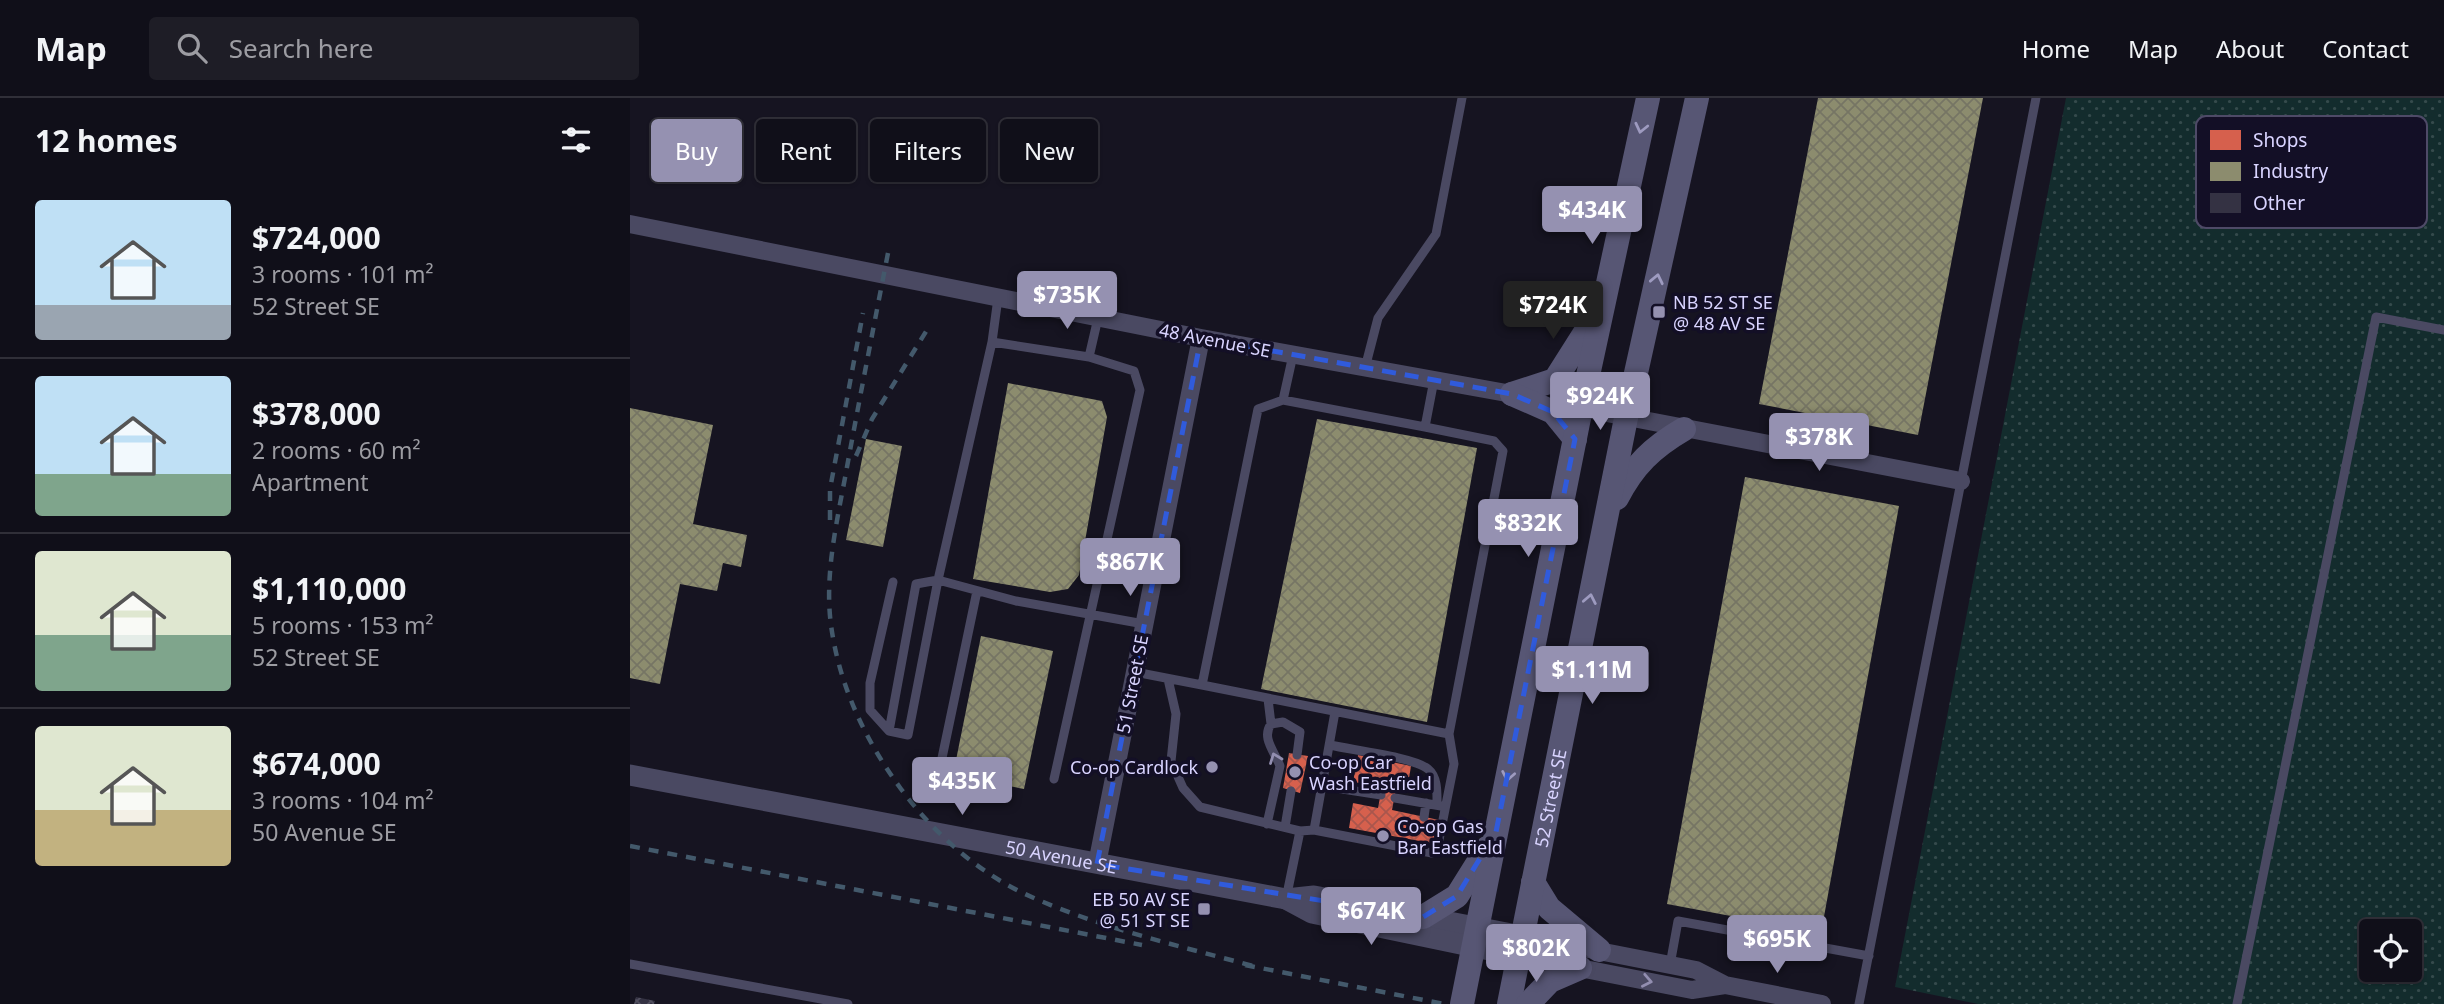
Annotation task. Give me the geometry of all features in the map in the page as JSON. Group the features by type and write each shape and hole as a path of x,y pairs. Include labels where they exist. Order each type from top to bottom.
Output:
{"main road":[{"path":"1462,1004 1581,408 1648,98"},
{"name":"52 Street SE","path":"1509,1004 1626,418 1697,98"},
{"path":"1512,394 1555,380 1603,301"},
{"path":"1512,394 1553,412 1575,439"},
{"path":"1606,521 1630,472 1657,445 1684,429"},
{"path":"1423,917 1457,896 1496,832"},
{"path":"1533,882 1549,908 1600,950"},
{"path":"1528,1004 1550,981 1580,968"}],"street":[{"name":"48 Avenue SE","path":"630,224 1201,338 1512,394"},
{"name":"51 Street SE","path":"1097,864 1201,338"},
{"path":"1581,408 1961,481"},
{"name":"50 Avenue SE","path":"630,775 1286,899 1314,896 1423,917 1475,938"},
{"name":"50 Avenue SE","path":"1286,899 1312,913 1520,946 1600,950 1696,970 1724,985 1822,1004"},
{"name":"50 Avenue SE","path":"1520,946 1580,968 1692,990 1724,985"}],"lane":[{"path":"1365,368 1378,318 1436,234 1462,98"},
{"path":"1859,1004 2036,98"},
{"path":"893,582 870,683 870,710 889,732 908,735 938,580 992,342 998,298"},
{"path":"2237,1004 2376,317 2444,330"},
{"path":"1089,357 1098,318"},
{"path":"992,342 1089,357 1134,371 1140,390 1054,779"},
{"path":"1283,400 1293,355"},
{"path":"1425,427 1434,380"},
{"path":"1168,679 1176,714 1171,761 1182,788 1200,807 1300,831 1363,835 1418,846 1432,853 1437,850 1442,806 1454,764 1449,734 1503,451 1494,440 1283,400 1258,409 1202,685"},
{"path":"889,732 916,584 938,580 1016,601 1092,612 1144,624"},
{"path":"942,758 977,591"},
{"path":"1135,672 1449,734"},
{"path":"1267,824 1280,766 1266,740 1266,730 1271,723 1268,699"},
{"path":"1314,830 1335,712"},
{"path":"1271,723 1283,722 1300,732 1297,755"},
{"path":"1330,745 1412,762 1427,768 1435,779 1442,806"},
{"path":"1322,786 1381,795"},
{"path":"1285,828 1291,791"},
{"path":"1368,806 1370,793"},
{"path":"1401,812 1398,799 1442,806"},
{"path":"1424,817 1426,803"},
{"path":"1286,899 1300,831"},
{"path":"1670,964 1678,921 1869,956"},
{"path":"630,964 848,1004"}],"highlighted area":[{"path":"1201,338 1512,394 1553,412 1575,439 1496,832 1457,896 1423,917 1097,864"}],"green space":[{"path":"2066,98 2444,98 2444,1004 1978,1004 1895,987"}],"building: Shops":[{"name":"Co-op Car Wash Eastfield","path":"1289,753 1308,756 1300,793 1283,788"},
{"path":"1358,755 1411,766 1407,791 1396,789 1392,810 1439,820 1436,844 1349,828 1353,803 1378,808 1382,787 1353,782"}],"building: Industry":[{"path":"1818,98 1983,98 1918,435 1759,404"},
{"path":"1008,383 1102,401 1107,417 1079,575 1068,589 1050,592 973,579"},
{"path":"630,408 713,425 693,524 747,535 741,567 723,563 717,591 680,584 660,684 630,678"},
{"path":"1317,419 1477,448 1427,722 1261,689"},
{"path":"866,439 902,446 883,547 846,540"},
{"path":"1745,477 1899,506 1821,933 1667,904"},
{"path":"981,636 1053,651 1024,789 953,775"}],"building: Other":[{"path":"636,997 655,1001 654,1004 634,1004"}],"railway":[{"path":"888,253 836,525 829,585 831,625 840,669 865,731 901,789 927,820 957,849 1007,885 1052,906 1108,926 1253,966"},
{"path":"830,520 830,489 863,313"},
{"path":"856,456 872,419 930,325"},
{"path":"630,846 1142,945"},
{"path":"1245,965 1444,1004"}],"place":[{"name":"NB 52 ST SE @ 48 AV SE","path":"1659,312"},
{"name":"Co-op Cardlock","path":"1212,767"},
{"name":"Co-op Car Wash Eastfield","path":"1295,772"},
{"name":"Co-op Gas Bar Eastfield","path":"1383,836"},
{"name":"EB 50 AV SE @ 51 ST SE","path":"1204,909"}]}
